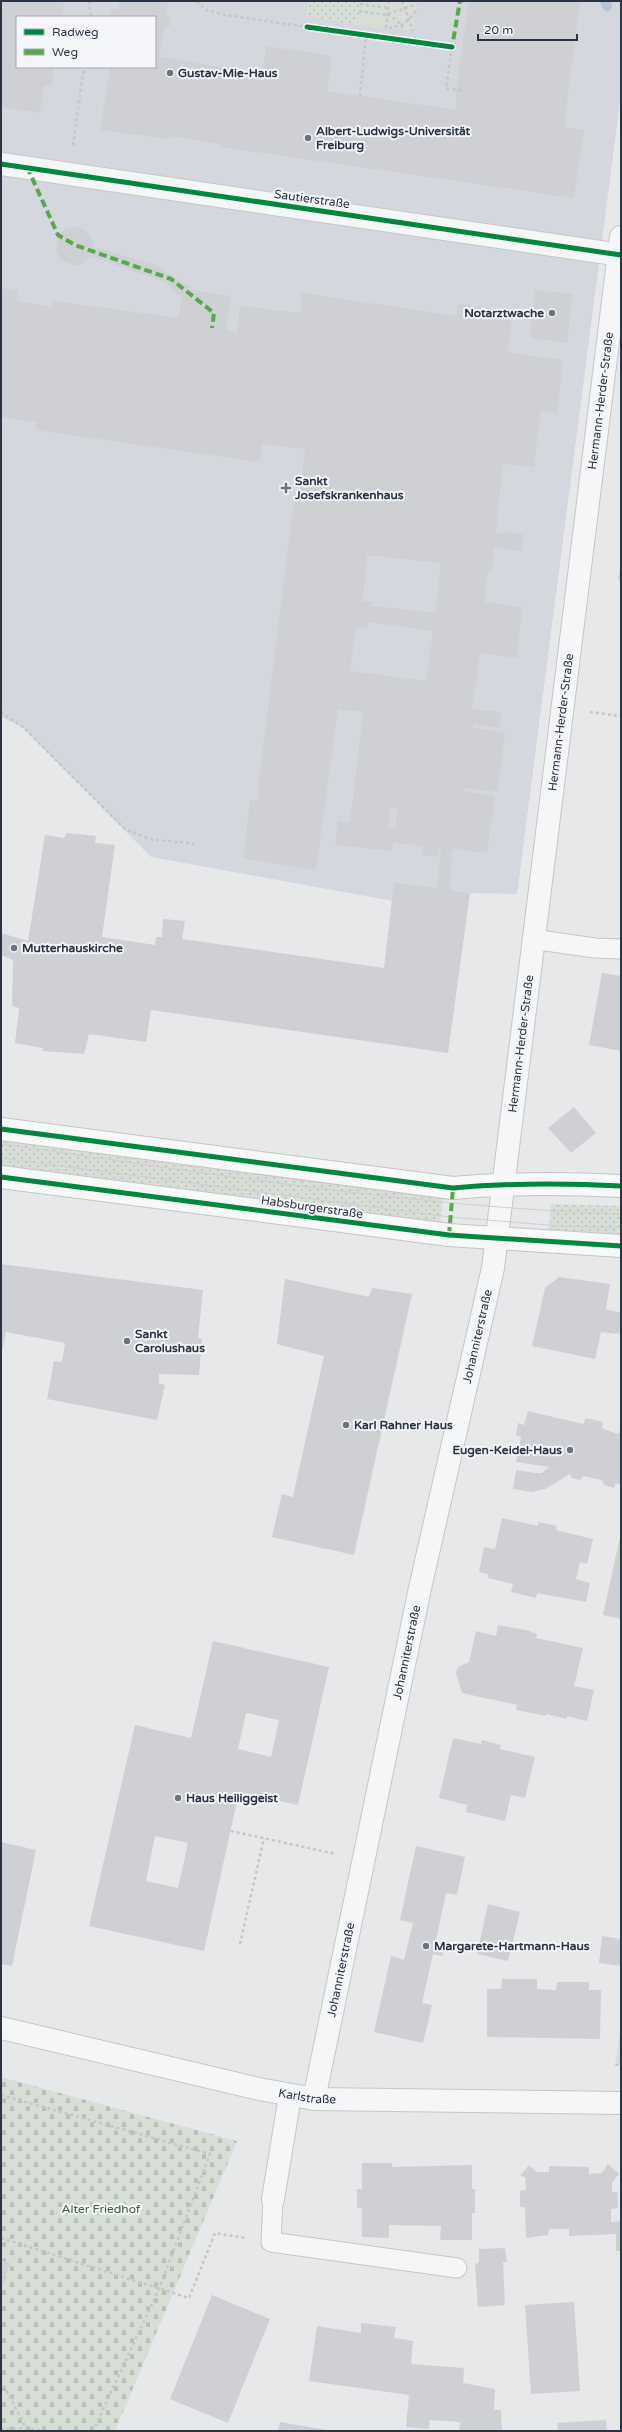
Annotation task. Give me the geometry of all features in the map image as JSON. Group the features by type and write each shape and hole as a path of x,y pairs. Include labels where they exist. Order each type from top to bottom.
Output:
{"main road":[{"path":"1,1129 453,1188 504,1184 563,1183 621,1186"},
{"name":"Habsburgerstraße","path":"1,1177 449,1235 621,1246"}],"street":[{"name":"Sautierstraße","path":"1,164 620,249"},
{"name":"Hermann-Herder-Straße","path":"501,1208 532,939 620,249"},
{"name":"Johanniterstraße","path":"314,2099 365,1860 420,1588 493,1268 501,1208"},
{"name":"Karlstraße","path":"1,2028 290,2096 314,2099 621,2102"},
{"path":"273,2199 290,2096"}],"lane":[{"path":"532,939 595,948 621,949"},
{"path":"273,2199 272,2242 457,2268"}],"path":[{"path":"89,1 90,16"},
{"path":"197,1 206,10 226,15 307,27"},
{"path":"389,1 386,28 402,25 409,21 416,12"},
{"path":"402,1 413,31"},
{"path":"360,4 388,8"},
{"path":"388,15 417,4"},
{"path":"359,11 388,15 402,25"},
{"path":"402,25 402,30"},
{"path":"360,96 366,35"},
{"path":"452,47 446,88 463,91"},
{"path":"69,173 84,68"},
{"path":"1,712 23,727 125,829 149,839 196,844"},
{"path":"231,1831 365,1860"},
{"path":"240,1944 264,1838"},
{"path":"1,2095 210,2154 159,2289 93,2431"},
{"path":"1,2238 189,2298 215,2233 272,2242"},
{"path":"1,2380 26,2428"},
{"path":"1,2429 26,2428 43,2431"}],"shaded area":[{"name":"Sankt Josefskrankenhaus","path":"1,1 621,1 621,94 517,894 470,893 395,882 393,901 151,857 22,727 1,717"}],"green space":[{"path":"308,1 361,1 357,25 306,16"},
{"path":"361,1 418,1 413,31 357,25"},
{"path":"1,1137 443,1195 440,1224 1,1166"},
{"path":"551,1204 621,1206 621,1236 549,1232"},
{"path":"621,2026 621,2066 615,2066"},
{"name":"Alter Friedhof","path":"1,2077 237,2141 115,2431 1,2431"}],"building":[{"path":"1,1 64,1 62,16 16,16 16,68 54,68 51,86 44,86 40,113 1,107"},
{"path":"120,1 168,1 166,15 171,16 170,26 165,26 159,57 230,69 232,77 262,81 266,46 332,56 327,91 456,110 456,90 469,1 580,1 564,127 584,130 574,198 221,147 218,144 171,136 170,139 100,130 110,68 156,68 156,16 110,16 111,9 118,10"},
{"path":"78,227 88,232 94,242 94,247 156,265 194,290 231,296 226,330 237,332 240,306 300,313 302,293 457,316 458,304 513,312 507,352 563,360 557,413 541,410 534,467 503,464 496,533 504,534 505,532 524,535 522,552 494,546 492,571 488,570 484,602 522,607 517,658 480,653 472,709 501,712 499,728 473,724 473,728 505,732 498,792 464,788 463,791 495,796 487,853 452,849 450,890 470,893 448,1053 151,1010 146,1042 89,1034 84,1054 42,1051 43,1048 15,1043 19,1008 12,1006 13,960 1,955 1,933 28,941 45,835 64,838 67,833 96,836 95,843 115,845 102,937 155,945 156,937 162,937 163,919 185,921 182,939 384,968 394,882 437,888 441,848 439,847 437,857 422,855 423,846 393,842 392,851 335,845 338,821 350,823 363,712 338,709 316,870 243,858 250,800 258,801 260,788 258,788 294,500 299,501 305,449 262,444 260,462 36,430 36,422 1,417 1,288 18,291 16,301 52,307 53,301 179,318 181,297 167,283 91,256 78,266 61,261 56,251 58,235 67,228","holes":["367,555 441,563 435,613 372,606 372,602 363,601","368,622 433,631 426,681 350,671 356,626 368,628","390,807 397,808 395,829 388,828"]},
{"name":"Notarztwache","path":"535,290 573,294 567,343 530,338"},
{"path":"620,568 621,569 621,581 618,580"},
{"path":"602,973 621,976 621,1051 589,1045"},
{"path":"574,1107 596,1133 571,1153 548,1128"},
{"name":"Sankt Carolushaus","path":"1,1264 203,1290 198,1338 202,1339 199,1375 159,1374 159,1383 165,1385 157,1420 47,1399 54,1361 62,1362 65,1343 6,1332 1,1356"},
{"path":"559,1277 610,1284 606,1309 621,1313 621,1326 619,1334 601,1332 595,1359 532,1346 545,1288"},
{"name":"Karl Rahner Haus","path":"285,1279 369,1297 372,1288 412,1294 354,1555 272,1537 282,1494 293,1497 324,1356 277,1344"},
{"name":"Eugen-Keidel-Haus","path":"528,1411 583,1424 586,1418 603,1422 602,1428 618,1434 621,1430 621,1484 615,1484 614,1488 604,1485 602,1480 583,1476 581,1480 572,1478 570,1474 545,1489 532,1492 513,1489 516,1470 542,1473 549,1467 516,1462 521,1437 516,1435 518,1423 524,1425"},
{"path":"502,1518 538,1526 538,1522 557,1526 556,1530 593,1539 587,1564 580,1562 576,1579 590,1583 586,1602 537,1593 536,1598 511,1592 513,1584 488,1578 488,1574 479,1572 484,1547 495,1549"},
{"path":"621,1537 621,1619 603,1615"},
{"path":"498,1625 531,1631 537,1634 536,1638 583,1648 574,1686 594,1690 587,1721 567,1716 567,1719 546,1714 546,1716 516,1710 517,1705 462,1693 456,1673 458,1667 469,1662 476,1631 496,1636"},
{"name":"Haus Heiliggeist","path":"213,1641 329,1667 298,1805 239,1792 204,1951 89,1926 135,1725 191,1738","holes":["246,1713 279,1720 271,1757 238,1749","155,1836 188,1843 178,1888 146,1881"]},
{"path":"453,1738 481,1744 482,1740 501,1745 500,1749 535,1757 525,1798 511,1795 505,1821 466,1812 467,1805 439,1798"},
{"path":"1,1842 36,1850 12,1966 1,1964"},
{"name":"Margarete-Hartmann-Haus","path":"416,1846 465,1857 457,1895 446,1893 436,1940 446,1943 442,1956 433,1954 422,2003 432,2005 423,2043 374,2032 391,1956 404,1960 413,1923 400,1920"},
{"path":"488,1904 520,1912 508,1961 477,1954"},
{"path":"602,1936 621,1939 621,1966 599,1963"},
{"path":"502,1979 537,1979 537,1989 556,1990 557,1982 589,1982 589,1990 601,1990 600,2039 487,2037 487,1989 501,1989"},
{"path":"362,2163 392,2163 392,2167 472,2165 472,2189 475,2189 475,2213 472,2213 472,2240 440,2240 441,2226 389,2225 389,2238 362,2237 362,2208 357,2208 357,2189 362,2189"},
{"path":"608,2164 619,2174 612,2183 612,2192 617,2192 618,2208 611,2209 611,2222 621,2221 621,2251 616,2251 616,2234 569,2236 569,2229 549,2229 548,2235 526,2238 525,2207 520,2207 520,2191 526,2190 525,2177 520,2176 529,2165 537,2172 549,2172 549,2166 589,2167 589,2174 602,2173"},
{"path":"505,2248 507,2262 503,2262 505,2305 478,2307 475,2264 479,2263 479,2249"},
{"path":"1,2260 10,2263 1,2290"},
{"path":"212,2295 270,2319 228,2423 170,2399"},
{"path":"574,2302 580,2391 531,2394 525,2305"},
{"path":"361,2323 396,2327 394,2338 413,2341 411,2364 464,2368 463,2383 495,2389 494,2410 501,2410 502,2431 459,2431 460,2422 430,2420 429,2429 406,2427 409,2395 309,2381 317,2326 361,2333"},
{"path":"606,2420 607,2431 558,2431 557,2423"},
{"path":"280,2422 327,2430 327,2431 278,2431"}],"waterway":[{"path":"605,1 607,6"}],"tram line":[{"path":"1,1144 233,1177 388,1196 465,1204 621,1214"},
{"path":"1,1158 450,1217 560,1226 621,1228"}],"marked path":[{"path":"448,46 452,47 460,1"},
{"path":"27,167 58,235 75,245 171,279 214,313 212,328"},
{"path":"449,1235 453,1188"}],"cycle path":[{"path":"307,27 452,47"},
{"path":"1,164 621,255"},
{"path":"1,1129 453,1188 537,1184 621,1186"},
{"path":"1,1177 449,1235 621,1246"}],"place":[{"name":"Gustav-Mie-Haus","path":"170,73"},
{"name":"Albert-Ludwigs-Universität Freiburg","path":"308,138"},
{"name":"Notarztwache","path":"552,313"},
{"name":"Sankt Josefskrankenhaus","path":"286,488"},
{"name":"Mutterhauskirche","path":"14,948"},
{"name":"Sankt Carolushaus","path":"127,1341"},
{"name":"Karl Rahner Haus","path":"346,1425"},
{"name":"Eugen-Keidel-Haus","path":"570,1450"},
{"name":"Haus Heiliggeist","path":"178,1798"},
{"name":"Margarete-Hartmann-Haus","path":"426,1946"}]}
